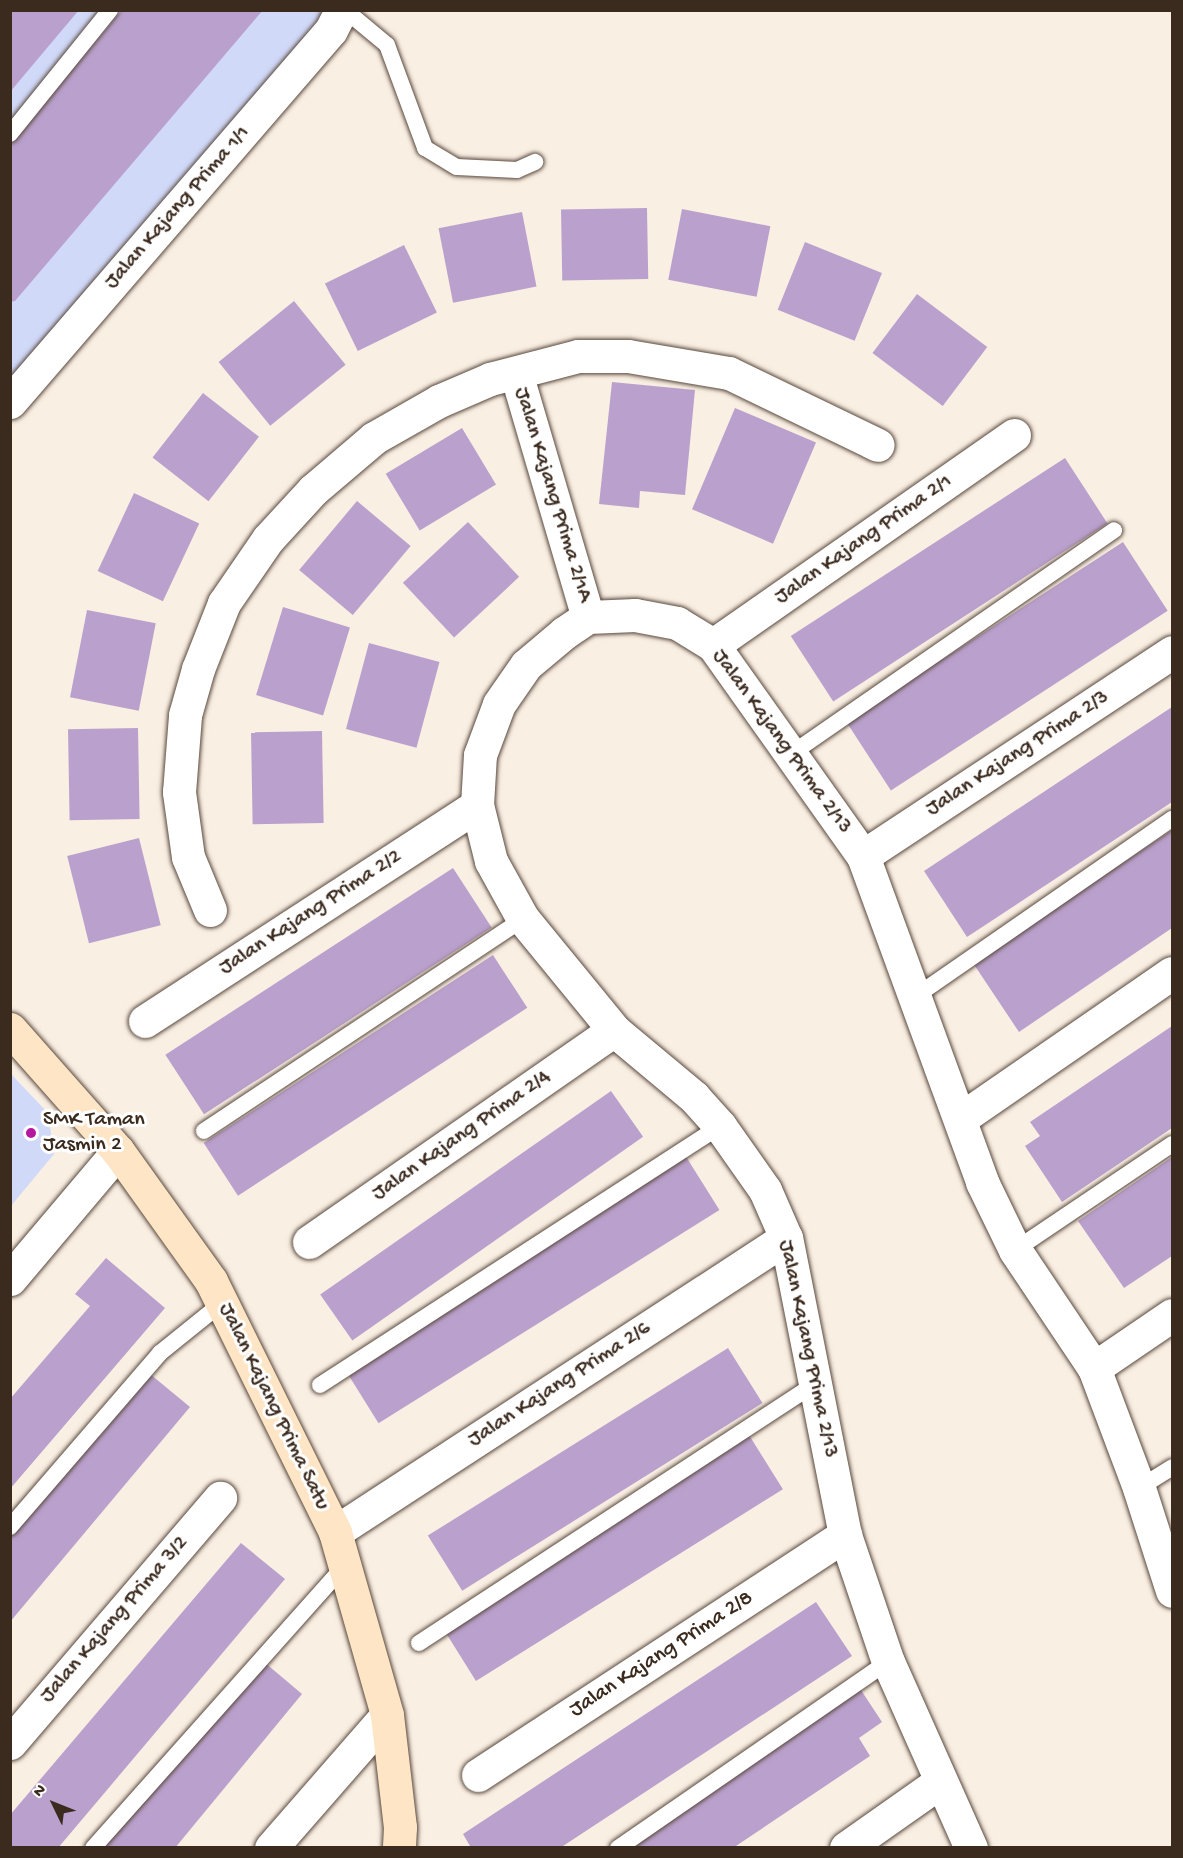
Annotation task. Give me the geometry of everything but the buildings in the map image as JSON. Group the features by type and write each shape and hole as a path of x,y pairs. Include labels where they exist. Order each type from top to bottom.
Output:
{"street":[{"name":"Jalan Kajang Prima 1/1","path":"13,394 331,30 343,10"},
{"name":"Jalan Kajang Prima 2/1A","path":"210,910 188,857 179,792 185,715 198,669 224,603 268,539 313,490 374,438 439,401 490,379 578,356 628,356 729,373 878,445"},
{"name":"Jalan Kajang Prima 2/1A","path":"516,373 588,617"},
{"name":"Jalan Kajang Prima 2/1","path":"713,645 1014,435"},
{"name":"Jalan Kajang Prima 2/13","path":"971,1848 888,1662 845,1535 786,1238 765,1190 720,1126 694,1097 614,1030 523,919 491,861 477,805 480,755 499,704 526,664 588,617 635,615 677,623 713,645 863,856 982,1182 1016,1250 1095,1368 1139,1488 1173,1591"},
{"name":"Jalan Kajang Prima 2/3","path":"863,856 1173,652"},
{"name":"Jalan Kajang Prima 2/2","path":"145,1021 477,805"},
{"path":"960,1119 1173,974"},
{"name":"Jalan Kajang Prima Satu","path":"10,1029 118,1151 211,1281 335,1532 346,1564 387,1715 400,1827 399,1848"},
{"name":"Jalan Kajang Prima 2/4","path":"309,1242 614,1030"},
{"path":"10,1279 118,1151"},
{"name":"Jalan Kajang Prima 2/6","path":"335,1532 786,1238"},
{"path":"1095,1368 1173,1315"},
{"name":"Jalan Kajang Prima 3/2","path":"10,1743 220,1498"},
{"name":"Jalan Kajang Prima 2/8","path":"478,1775 845,1535"},
{"path":"271,1848 387,1715"},
{"path":"846,1848 940,1782"}],"lane":[{"path":"10,134 110,10"},
{"path":"343,10 387,45 425,148 457,167 517,170 535,162"},
{"path":"791,754 1114,530"},
{"path":"916,996 1173,819"},
{"path":"204,1131 523,919"},
{"path":"320,1385 720,1126"},
{"path":"1016,1250 1173,1144"},
{"path":"10,1527 160,1353 222,1303"},
{"path":"419,1643 815,1384"},
{"path":"1139,1488 1173,1467"},
{"path":"93,1848 346,1564"},
{"path":"618,1848 888,1662"}],"shaded area":[{"path":"11,11 326,11 11,382"},
{"name":"SMK Taman Jasmin 2","path":"11,1074 48,1113 54,1154 11,1206"}],"place":[{"name":"SMK Taman Jasmin 2","path":"31,1133"}]}
